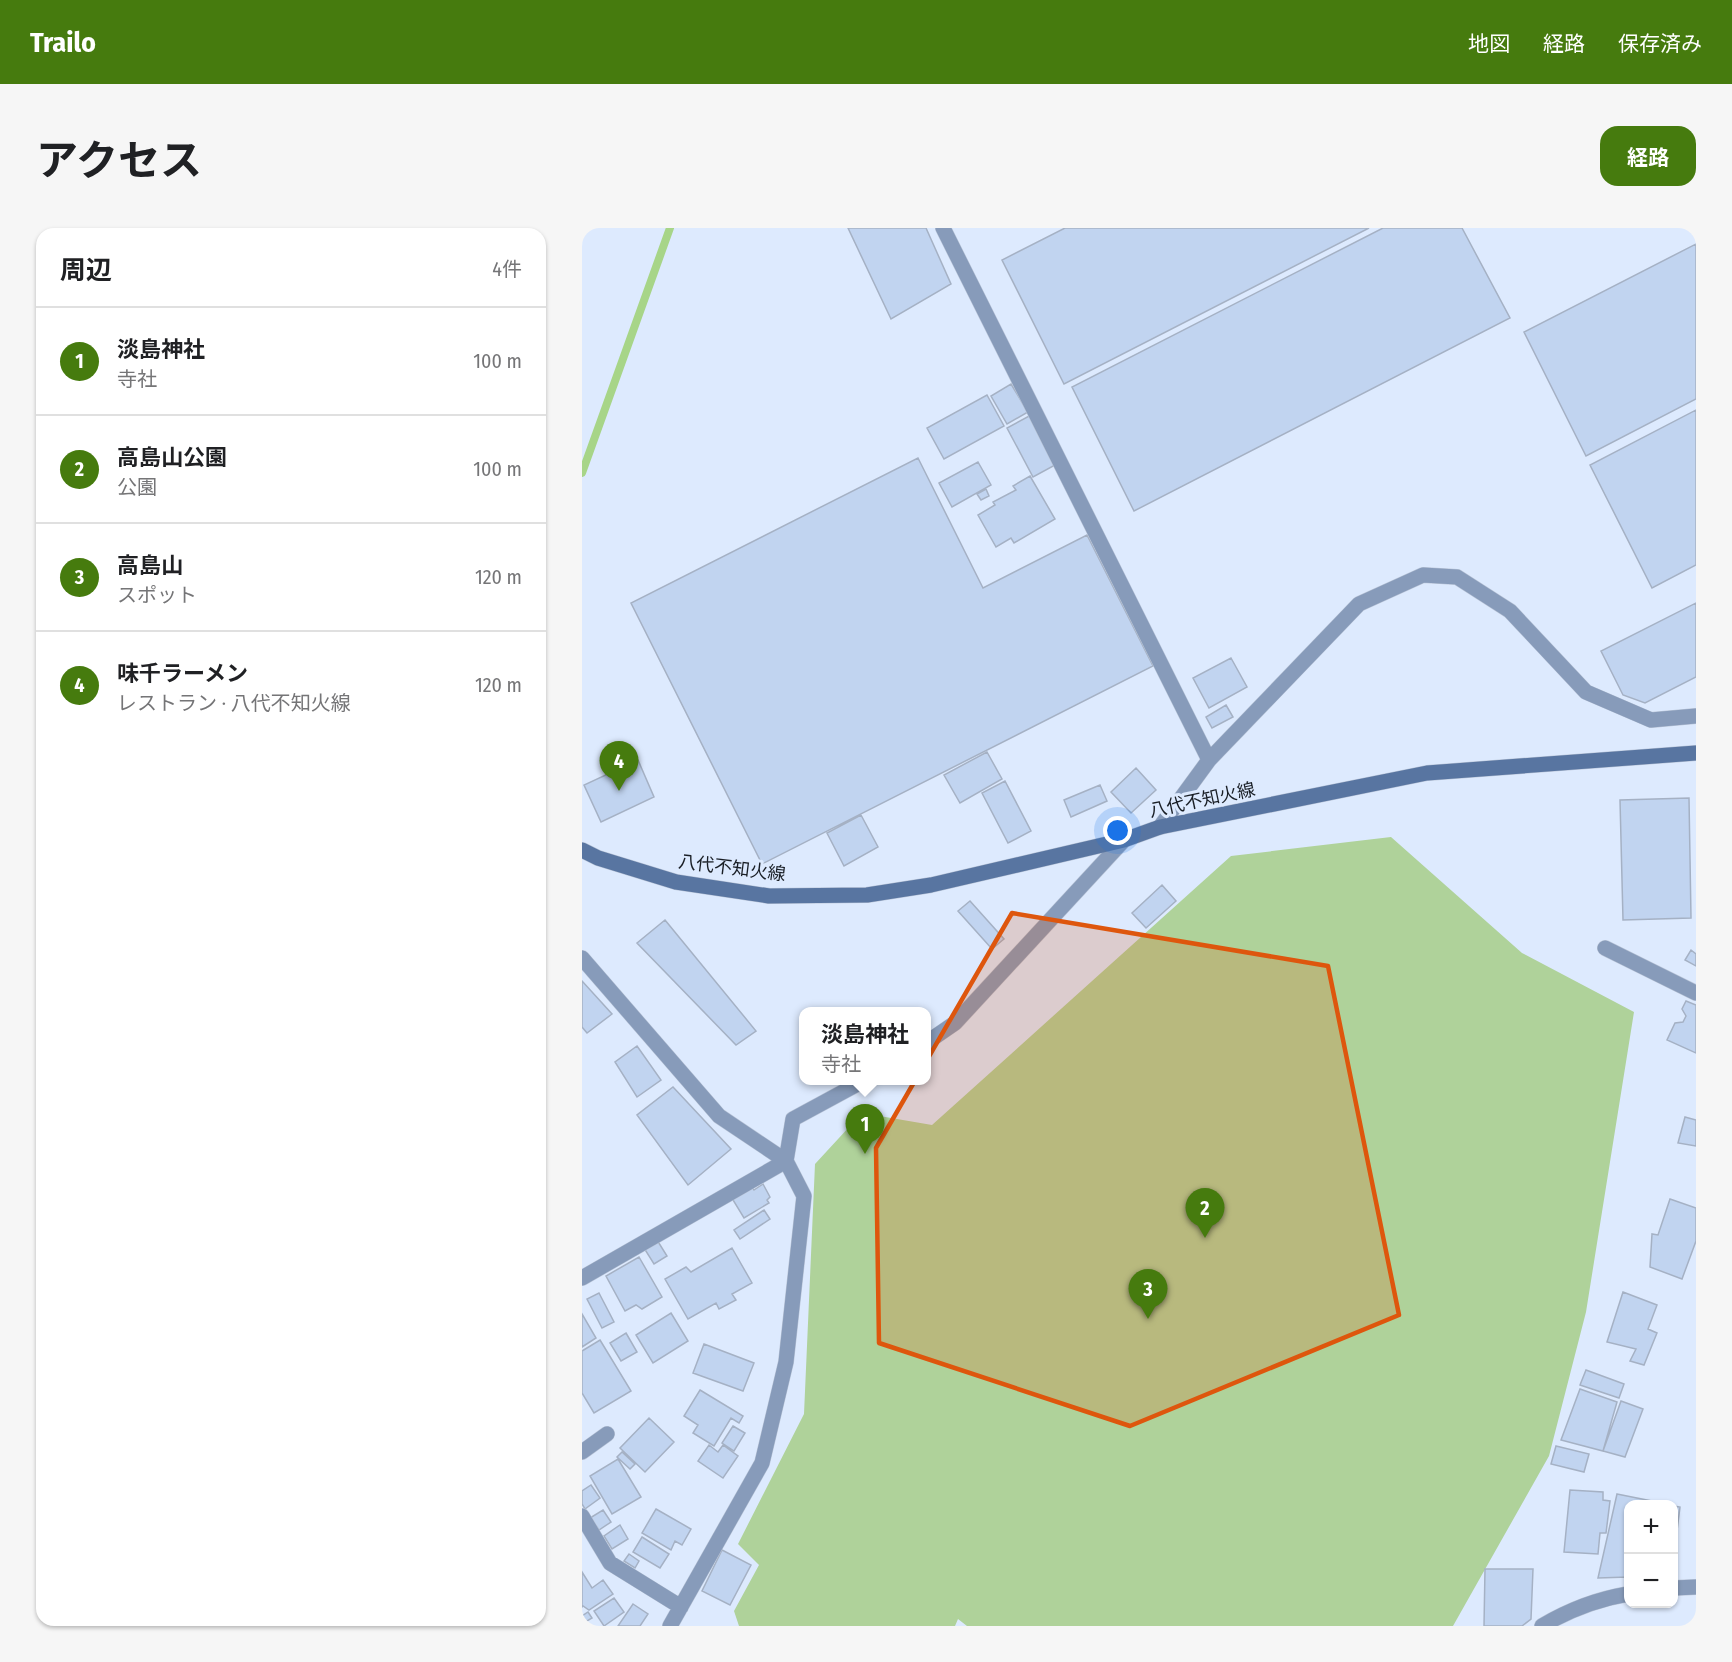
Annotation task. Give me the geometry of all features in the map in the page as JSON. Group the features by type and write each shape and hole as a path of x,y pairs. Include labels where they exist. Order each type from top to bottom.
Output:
{"main road":[{"name":"八代不知火線","path":"582,850 598,858 676,882 769,896 867,895 931,885 1124,840 1160,827 1427,773 1696,753"}],"street":[{"path":"943,228 1209,760"},
{"path":"1160,827 1209,760 1359,604 1423,574 1457,577 1510,611 1586,692 1651,720 1696,716"},
{"path":"931,1040 955,1023 1124,840"},
{"path":"1605,948 1696,993"},
{"path":"582,958 719,1116 786,1161 804,1196 786,1362 762,1463 670,1626"},
{"path":"786,1161 793,1119 856,1085"},
{"path":"582,1278 786,1161"},
{"path":"582,1452 607,1434"},
{"path":"582,1516 610,1563 681,1607"},
{"path":"1678,1588 1696,1587"},
{"path":"1542,1626 1558,1616 1604,1598 1624,1595"}],"highlighted area":[{"path":"1012,913 1328,966 1399,1315 1130,1426 879,1343 876,1148"}],"green space":[{"path":"1391,837 1522,953 1634,1012 1586,1312 1549,1456 1453,1626 967,1626 958,1619 955,1626 739,1626 734,1611 759,1565 738,1544 804,1414 815,1164 862,1113 932,1125 1231,856"}],"building":[{"path":"848,228 926,228 951,284 891,319"},
{"path":"1065,228 1369,228 1064,384 1002,260"},
{"path":"1383,228 1462,228 1510,318 1134,511 1072,387"},
{"path":"1696,244 1696,399 1586,456 1524,332"},
{"path":"1011,384 1028,412 1007,424 991,396"},
{"path":"987,395 1004,426 944,459 927,428"},
{"path":"1696,410 1696,565 1652,588 1590,465"},
{"path":"1031,415 1057,464 1033,477 1007,428"},
{"path":"918,458 983,588 1087,535 1153,666 762,864 631,603"},
{"path":"978,462 991,485 952,507 939,483"},
{"path":"1030,476 1055,519 1014,543 1011,538 996,547 978,515 995,505 993,502 1016,490 1013,486"},
{"path":"986,489 989,496 981,500 977,494"},
{"path":"1696,603 1696,677 1645,703 1623,695 1601,651"},
{"path":"1231,658 1247,687 1209,708 1193,678"},
{"path":"1226,705 1233,717 1212,728 1206,717"},
{"path":"987,752 1002,779 960,803 944,775"},
{"path":"638,760 654,797 601,822 584,785"},
{"path":"1136,768 1156,790 1131,813 1111,792"},
{"path":"1005,781 1031,831 1008,843 982,793"},
{"path":"1100,785 1107,801 1071,817 1064,800"},
{"path":"1689,798 1691,918 1623,920 1620,800"},
{"path":"861,815 878,847 844,866 827,833"},
{"path":"1162,885 1176,901 1146,928 1132,913"},
{"path":"970,901 1004,939 992,949 958,911"},
{"path":"665,920 756,1031 736,1045 637,943"},
{"path":"1691,950 1696,954 1696,966 1685,960"},
{"path":"582,981 612,1014 587,1033 582,1027"},
{"path":"1686,1001 1696,1005 1696,1053 1667,1040 1675,1023 1683,1022 1686,1016 1682,1009"},
{"path":"637,1046 661,1080 637,1097 615,1062"},
{"path":"673,1087 731,1149 688,1185 637,1115"},
{"path":"1685,1117 1696,1120 1696,1146 1678,1143"},
{"path":"750,1183 754,1190 763,1184 770,1197 767,1200 769,1203 744,1218 730,1195"},
{"path":"1670,1199 1696,1208 1696,1241 1682,1279 1650,1267 1652,1234 1658,1235"},
{"path":"764,1210 770,1219 740,1239 734,1230"},
{"path":"657,1240 667,1256 654,1264 644,1248"},
{"path":"732,1248 752,1283 732,1294 736,1300 719,1309 716,1303 688,1319 665,1279 686,1267 691,1272"},
{"path":"639,1257 662,1297 642,1309 636,1305 625,1311 606,1276"},
{"path":"1623,1292 1657,1305 1648,1329 1657,1333 1644,1365 1630,1361 1636,1349 1607,1342"},
{"path":"599,1293 614,1322 602,1328 587,1299"},
{"path":"671,1313 688,1341 653,1363 636,1335"},
{"path":"582,1314 596,1338 582,1347"},
{"path":"626,1333 637,1352 621,1361 610,1343"},
{"path":"600,1340 631,1391 594,1413 582,1393 582,1351"},
{"path":"704,1344 754,1363 743,1391 693,1373"},
{"path":"1586,1370 1624,1384 1619,1398 1580,1385"},
{"path":"1580,1389 1617,1402 1603,1451 1561,1440"},
{"path":"700,1390 743,1416 739,1423 731,1418 714,1446 693,1433 698,1425 684,1416"},
{"path":"1621,1401 1643,1409 1625,1457 1603,1451"},
{"path":"649,1418 674,1442 645,1472 620,1448"},
{"path":"733,1426 745,1433 734,1451 722,1443"},
{"path":"709,1445 718,1452 723,1445 738,1456 723,1478 698,1461"},
{"path":"1556,1446 1589,1454 1584,1472 1551,1464"},
{"path":"622,1452 635,1464 630,1469 617,1457"},
{"path":"618,1459 641,1497 612,1514 590,1476"},
{"path":"591,1485 600,1498 585,1509 582,1504 582,1491"},
{"path":"1570,1490 1603,1492 1603,1500 1610,1501 1606,1533 1600,1533 1598,1554 1564,1552"},
{"path":"1617,1494 1647,1500 1624,1500 1624,1577 1598,1578"},
{"path":"656,1509 691,1529 682,1545 675,1541 671,1550 642,1533"},
{"path":"603,1510 611,1522 599,1530 590,1518"},
{"path":"620,1525 628,1539 612,1549 604,1536"},
{"path":"642,1537 669,1554 660,1568 633,1552"},
{"path":"722,1550 751,1565 730,1605 702,1591"},
{"path":"629,1554 639,1561 635,1568 624,1561"},
{"path":"1485,1569 1533,1569 1531,1619 1522,1626 1484,1626"},
{"path":"582,1572 592,1588 603,1580 613,1594 589,1610 582,1607"},
{"path":"614,1598 624,1612 604,1626 594,1611"},
{"path":"633,1604 648,1614 640,1626 618,1626"},
{"path":"588,1612 592,1618 582,1624 582,1616"}],"waterway":[{"path":"582,473 670,228"}],"place":[{"name":"味千ラーメン","path":"619,791"},
{"name":"淡島神社","path":"865,1154"},
{"name":"高島山公園","path":"1205,1238"},
{"name":"高島山","path":"1148,1319"}]}
